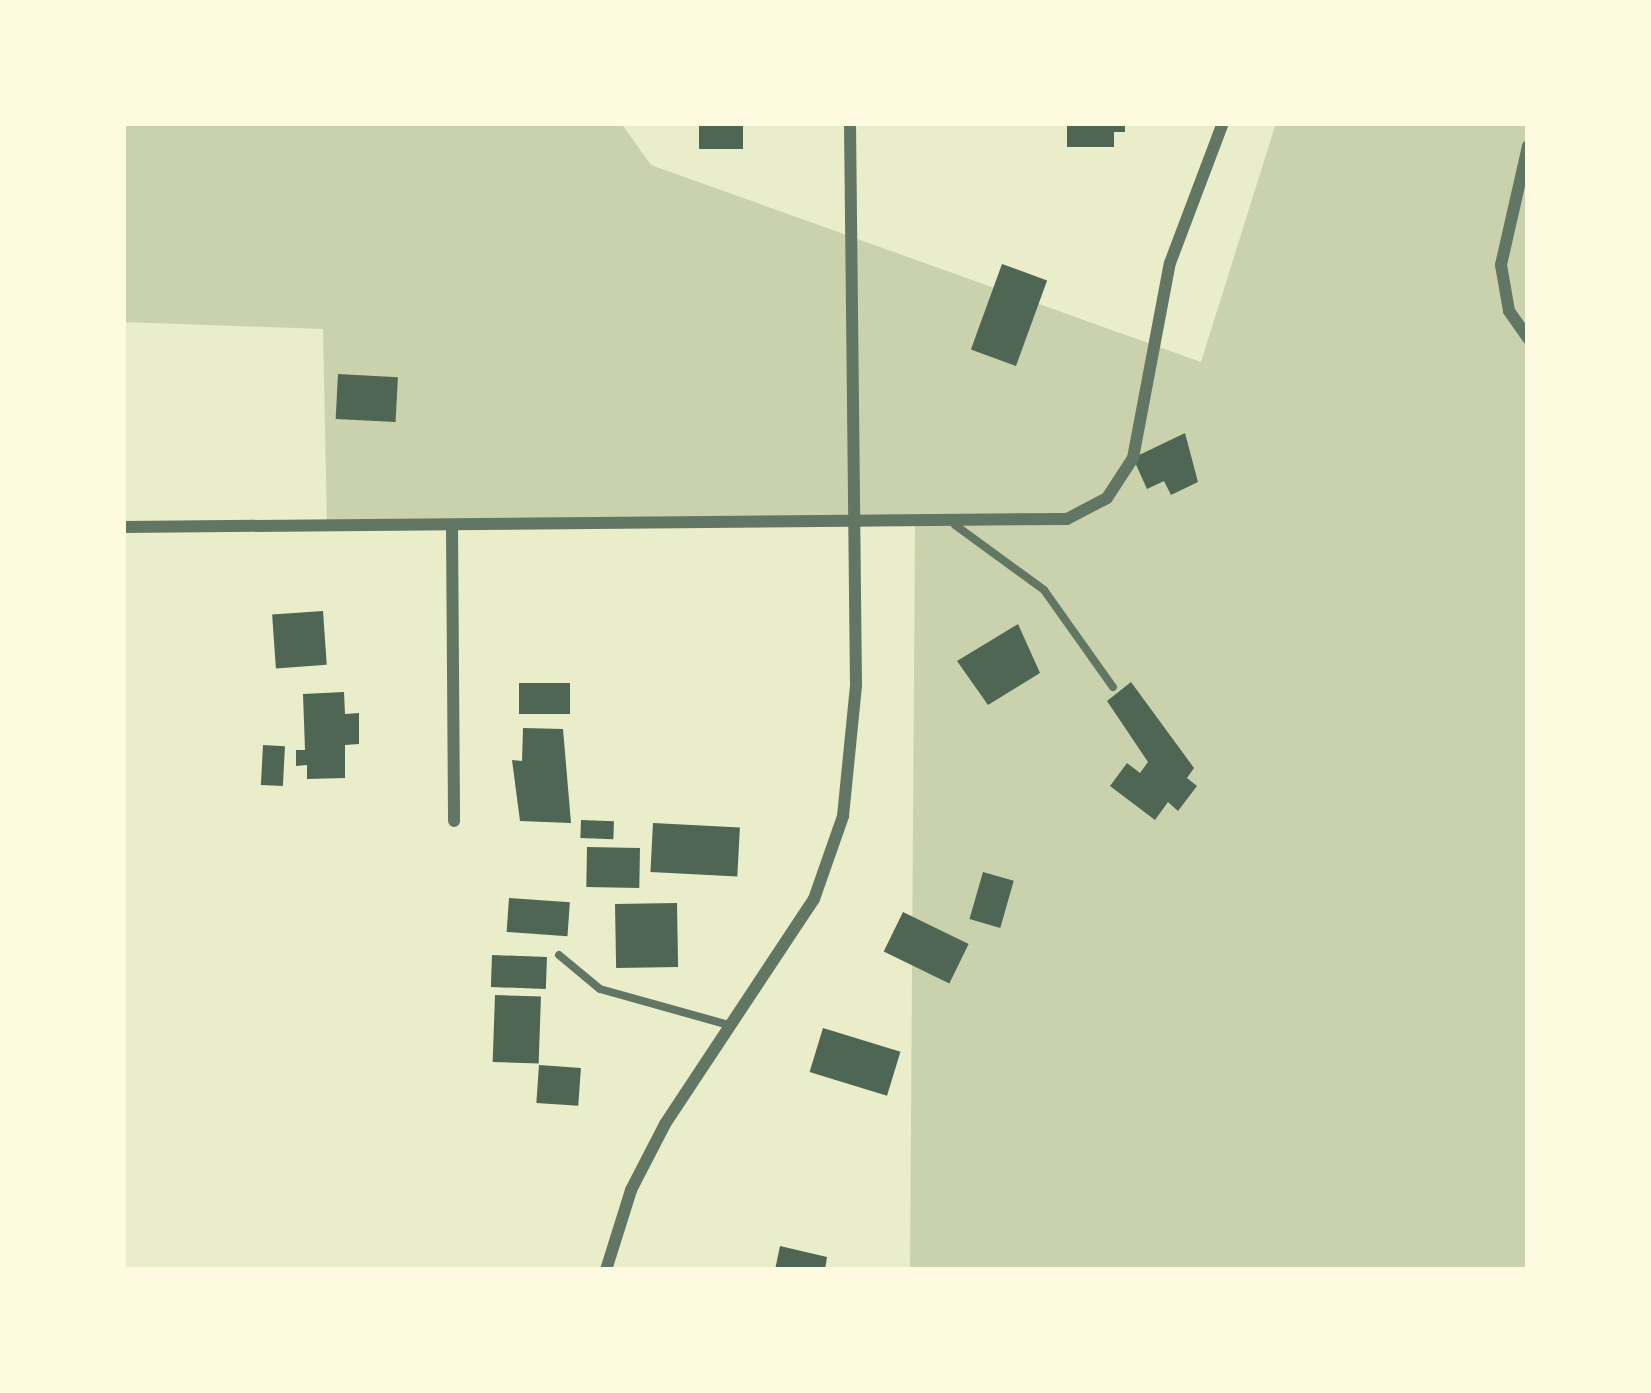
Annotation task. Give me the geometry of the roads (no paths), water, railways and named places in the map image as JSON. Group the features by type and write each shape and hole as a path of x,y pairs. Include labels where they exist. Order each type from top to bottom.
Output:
{"street":[{"path":"606,1270 631,1190 729,1025 814,898 840,832 855,711 850,123"},
{"path":"123,526 1054,522 1114,490 1136,446 1170,263 1223,123"},
{"path":"1528,146 1502,265 1509,311 1528,338"},
{"path":"452,527 454,821"}],"lane":[{"path":"955,525 1044,590 1113,686"},
{"path":"559,955 600,989 729,1025"}]}
